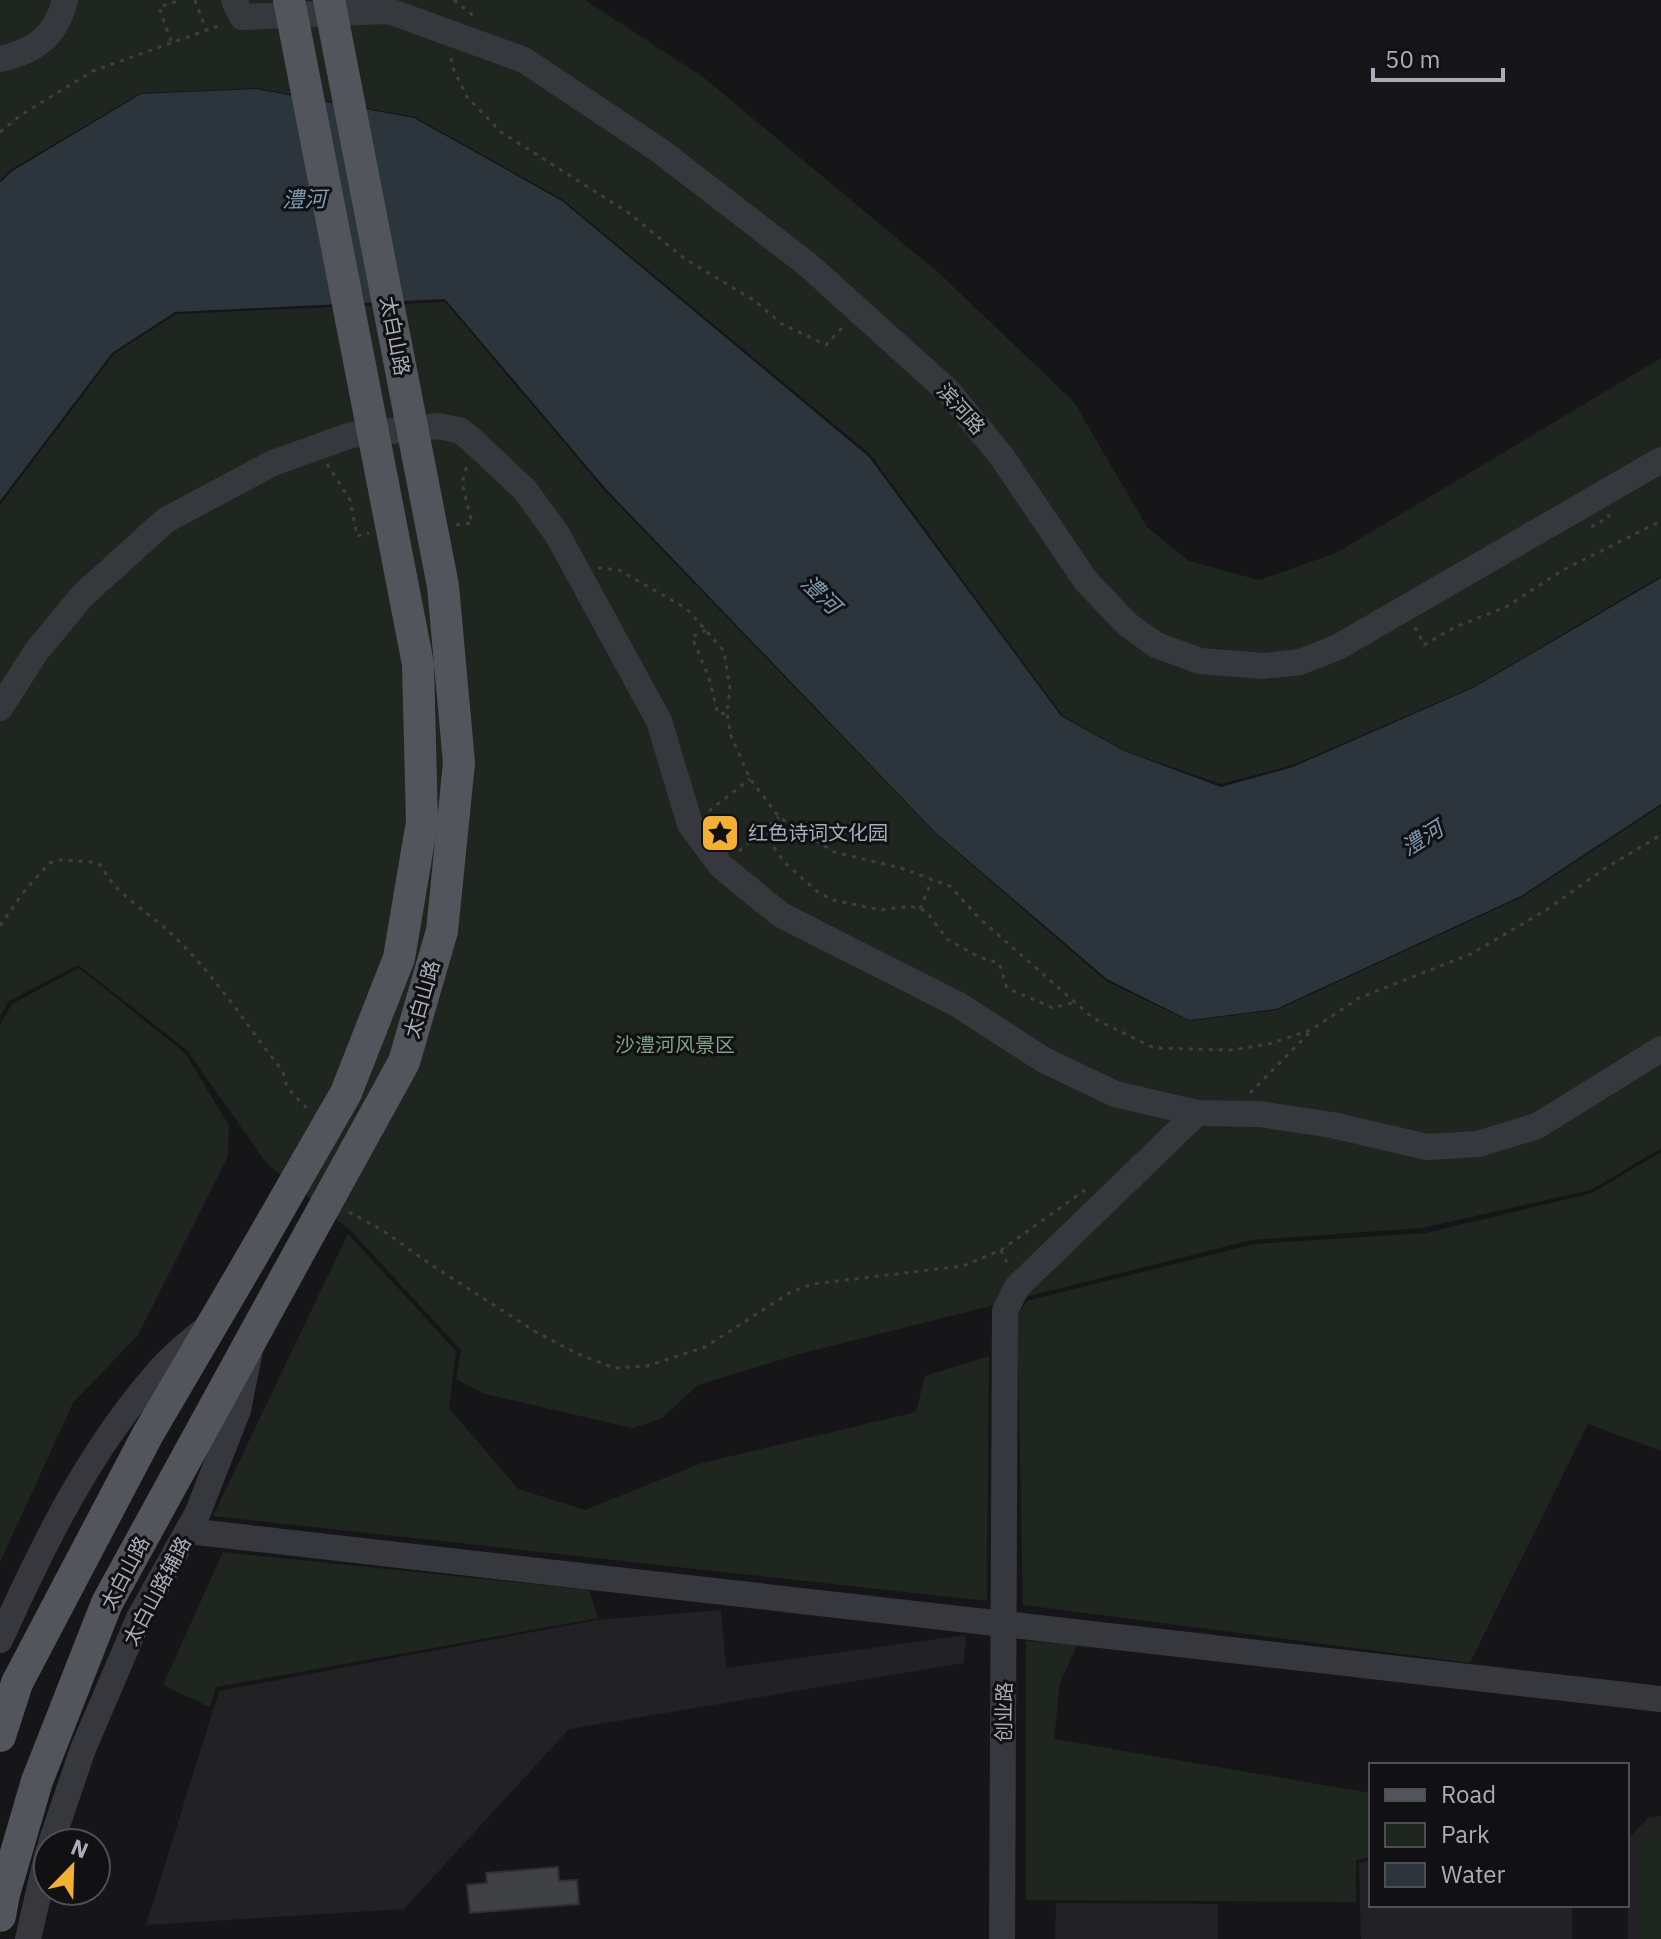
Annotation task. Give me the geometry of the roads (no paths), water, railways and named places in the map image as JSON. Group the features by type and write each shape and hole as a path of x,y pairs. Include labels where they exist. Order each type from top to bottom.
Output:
{"main road":[{"name":"太白山路","path":"0,1736 17,1683 148,1434 346,1093 399,958 422,822 418,664 289,0"},
{"name":"太白山路","path":"0,1916 37,1781 107,1603 404,1062 442,931 459,763 443,586 329,0"}],"street":[{"path":"0,59 40,43 60,20 65,0"},
{"name":"滨河路","path":"238,8 389,11 524,60 659,150 807,264 949,392 1002,457 1055,537 1106,604 1127,624 1156,645 1200,661 1263,666 1300,662 1338,647 1661,460"},
{"path":"0,708 36,652 83,595 166,520 273,463 351,435 439,426 461,431 525,490 557,534 659,721 690,824 721,866 781,915 957,1004 1044,1060 1115,1094 1208,1113 1259,1114 1332,1125 1427,1147 1478,1144 1537,1126 1661,1049"},
{"name":"创业路","path":"1002,1939 1005,1311 1017,1287 1208,1113"},
{"path":"0,1640 44,1542 94,1455 160,1370 215,1320"},
{"name":"太白山路辅路","path":"56,1827 83,1749 139,1618 198,1512 238,1410 253,1337"},
{"path":"188,1531 1661,1699"},
{"path":"28,1939 35,1907"}],"water":[{"name":"澧河","path":"256,89 414,118 562,201 869,457 1061,716 1124,751 1221,787 1293,767 1473,688 1661,578 1661,804 1521,896 1276,1009 1189,1020 1107,979 936,833 606,489 445,299 175,312 112,353 0,501 0,183 11,172 141,94"}],"place":[{"name":"红色诗词文化园","path":"720,833"}],"park label":[{"name":"沙澧河风景区","path":"675,1045"}]}
